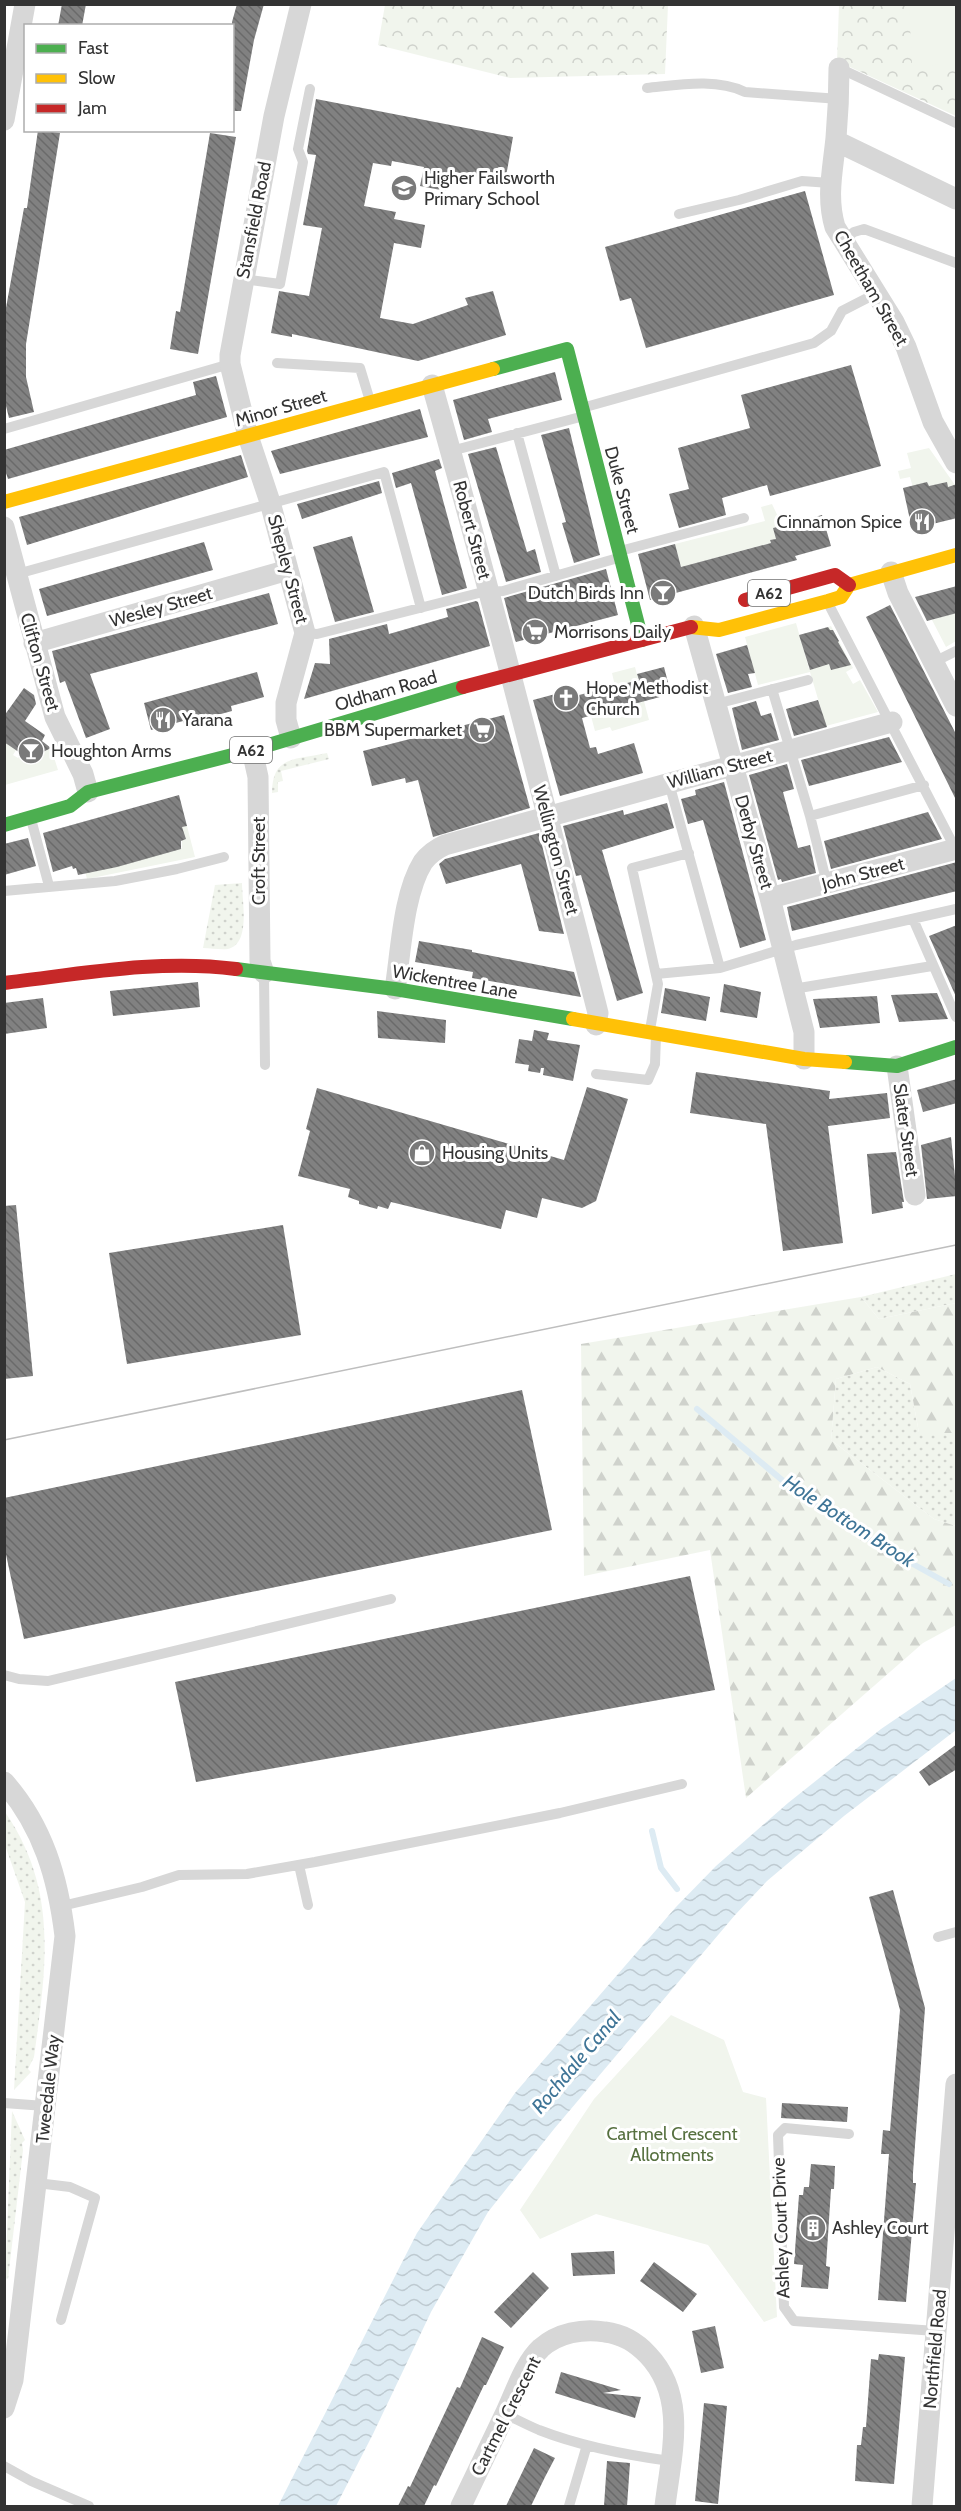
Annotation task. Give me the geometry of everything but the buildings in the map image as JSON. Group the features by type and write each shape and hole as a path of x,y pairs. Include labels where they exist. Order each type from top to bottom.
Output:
{"main road":[{"name":"Duke Street","path":"567,349 642,640"},
{"name":"Minor Street","path":"4,502 567,349"},
{"name":"Oldham Road","path":"4,825 70,806 78,789 252,750 412,701 642,640 698,621 719,630 828,601 841,597 849,585 957,555"},
{"name":"A62","path":"729,604 835,575 849,585"},
{"name":"Wickentree Lane","path":"4,983 163,965 206,965 395,989 804,1059 897,1066"},
{"path":"897,1066 957,1047"}],"street":[{"path":"4,120 25,4"},
{"name":"Stansfield Road","path":"248,436 230,364 243,279 274,116 301,4"},
{"name":"Cheetham Street","path":"839,68 836,141 830,183 831,212 835,227 898,330 933,422 957,463"},
{"path":"836,141 957,199"},
{"name":"Robert Street","path":"432,385 490,593 510,675"},
{"name":"Shepley Street","path":"248,436 270,502 305,633 286,703 286,720 291,738"},
{"name":"Clifton Street","path":"4,527 55,717 83,774 78,789"},
{"name":"Wesley Street","path":"34,643 288,570"},
{"path":"891,572 897,593 957,706"},
{"name":"Derby Street","path":"698,621 716,704 770,898 804,1032 804,1059"},
{"name":"Wellington Street","path":"510,675 598,1013 596,1024"},
{"name":"William Street","path":"395,989 414,882 423,863 432,852 445,845 892,722"},
{"name":"Croft Street","path":"252,750 258,777 260,961 264,973"},
{"name":"John Street","path":"770,898 956,849"},
{"name":"Slater Street","path":"897,1066 915,1195"},
{"name":"Tweedale Way","path":"4,1782 21,1801 33,1821 53,1867 62,1906 65,1936 13,2380 4,2408"},
{"name":"Northfield Road","path":"922,2506 957,2084"},
{"name":"Cartmel Crescent","path":"461,2506 528,2365 542,2347 551,2340 587,2330 616,2333 644,2350 664,2374 671,2391 674,2410 665,2506"}],"lane":[{"path":"839,68 957,123"},
{"path":"647,88 697,84 735,87 745,92 839,99"},
{"path":"243,279 280,284 303,162 298,149 310,89"},
{"path":"679,214 739,200 802,181 830,183"},
{"path":"843,240 854,232 864,229 957,263"},
{"path":"451,451 814,342 831,331 842,311 877,293"},
{"path":"277,363 360,368 370,401"},
{"path":"4,429 230,364"},
{"path":"517,433 555,576"},
{"path":"17,574 384,472 421,608"},
{"path":"305,633 317,634 555,576 620,554 744,518"},
{"path":"828,601 956,849"},
{"path":"934,662 957,651"},
{"path":"716,704 808,680"},
{"path":"772,689 810,816 827,884"},
{"path":"669,783 720,968"},
{"path":"810,816 924,785"},
{"path":"31,818 49,886"},
{"path":"596,1074 648,1080 655,1064 653,1034 658,984 632,868 689,853"},
{"path":"4,891 115,881 224,857"},
{"path":"656,974 720,968 783,950 957,909"},
{"path":"913,918 932,966 957,1017"},
{"path":"793,989 932,966"},
{"path":"264,973 265,1065"},
{"path":"4,1675 19,1679 48,1681 391,1599"},
{"path":"62,1906 142,1887 179,1875 247,1874 299,1865 560,1813 682,1784"},
{"path":"299,1865 308,1905"},
{"path":"938,1937 957,1932"},
{"path":"4,2103 45,2106"},
{"name":"Ashley Court Drive","path":"849,2134 785,2128 778,2134 784,2307 794,2321 936,2331"},
{"path":"37,2183 70,2187 96,2198 62,2320"},
{"path":"505,2414 538,2430 587,2445 623,2454 670,2461"},
{"path":"570,2506 587,2445"},
{"path":"4,2466 31,2481 89,2506"}],"green space":[{"path":"385,5 668,5 665,74 510,78 378,45"},
{"path":"839,5 956,5 956,116 837,61"},
{"path":"909,5 956,5 956,64 912,66"},
{"path":"929,448 955,485 929,486 927,482 915,495 910,477 900,479 898,471 911,468 907,453"},
{"path":"772,504 782,525 773,528 776,539 770,540 771,543 681,567 675,544 765,521 761,507"},
{"path":"956,613 956,641 946,647 932,620"},
{"path":"796,623 809,669 821,666 826,654 831,670 828,627 831,626 853,668 846,672 853,684 860,680 878,712 826,726 810,672 758,685 745,637"},
{"path":"635,667 649,720 612,731 610,727 595,731 591,716 643,702 637,680 615,686 612,673"},
{"path":"5,742 16,750 13,755 18,758 22,754 29,759 51,748 58,770 5,785"},
{"path":"327,753 329,759 281,771 283,781 278,782 278,792 272,793 273,781 281,765 288,761"},
{"path":"187,826 195,857 87,879 84,867 140,860 182,848 182,827"},
{"path":"242,883 244,921 240,939 228,949 203,948 215,885"},
{"path":"956,1274 956,1303 879,1319 861,1297"},
{"path":"861,1297 879,1319 956,1303 956,1433 919,1433 910,1384 877,1367 836,1379 831,1440 934,1519 956,1526 956,1625 923,1643 746,1798 710,1550 584,1576 581,1344"},
{"path":"877,1367 910,1384 919,1433 956,1433 956,1526 934,1519 831,1440 836,1379"},
{"path":"5,1812 22,1841 34,1871 41,1901 44,1931 42,1993 34,2057 28,2069 31,2072 14,2090 25,1902 5,1845"},
{"name":"Cartmel Crescent Allotments","path":"671,2015 724,2040 743,2092 766,2098 777,2317 764,2322 708,2245 596,2214 540,2239 520,2210 594,2099"},
{"path":"12,2111 25,2140 22,2143 8,2279 5,2278"}],"water":[{"name":"Rochdale Canal","path":"956,1678 956,1730 844,1816 767,1881 735,1915 554,2129 488,2212 431,2312 336,2506 278,2506 417,2233 515,2093 676,1907 716,1866 788,1803 881,1729"}],"waterway":[{"name":"Hole Bottom Brook","path":"697,1409 800,1495 875,1543 949,1584"},
{"path":"652,1831 661,1868 677,1889"}],"tram line":[{"path":"4,1440 956,1245"}],"traffic: fast":[{"path":"493,369 567,349 642,640"},
{"path":"4,825 70,806 88,792 252,750 463,687"},
{"path":"236,969 395,989 573,1019"},
{"path":"845,1062 897,1066 956,1047"}],"traffic: slow":[{"path":"4,502 493,369"},
{"path":"691,627 719,630 828,601 841,597 849,585 956,555"},
{"path":"573,1019 804,1059 845,1062"}],"traffic: jam":[{"path":"745,600 835,575 849,585"},
{"path":"463,687 691,627"},
{"path":"4,983 149,967 207,966 236,969"}],"place":[{"name":"Higher Failsworth Primary School","path":"404,188"},
{"name":"Cinnamon Spice","path":"922,522"},
{"name":"Dutch Birds Inn","path":"663,593"},
{"name":"Morrisons Daily","path":"535,632"},
{"name":"Hope Methodist Church","path":"566,698"},
{"name":"Yarana","path":"163,720"},
{"name":"BBM Supermarket","path":"482,730"},
{"name":"Houghton Arms","path":"31,751"},
{"name":"Housing Units","path":"422,1153"},
{"name":"Ashley Court","path":"813,2228"}]}
